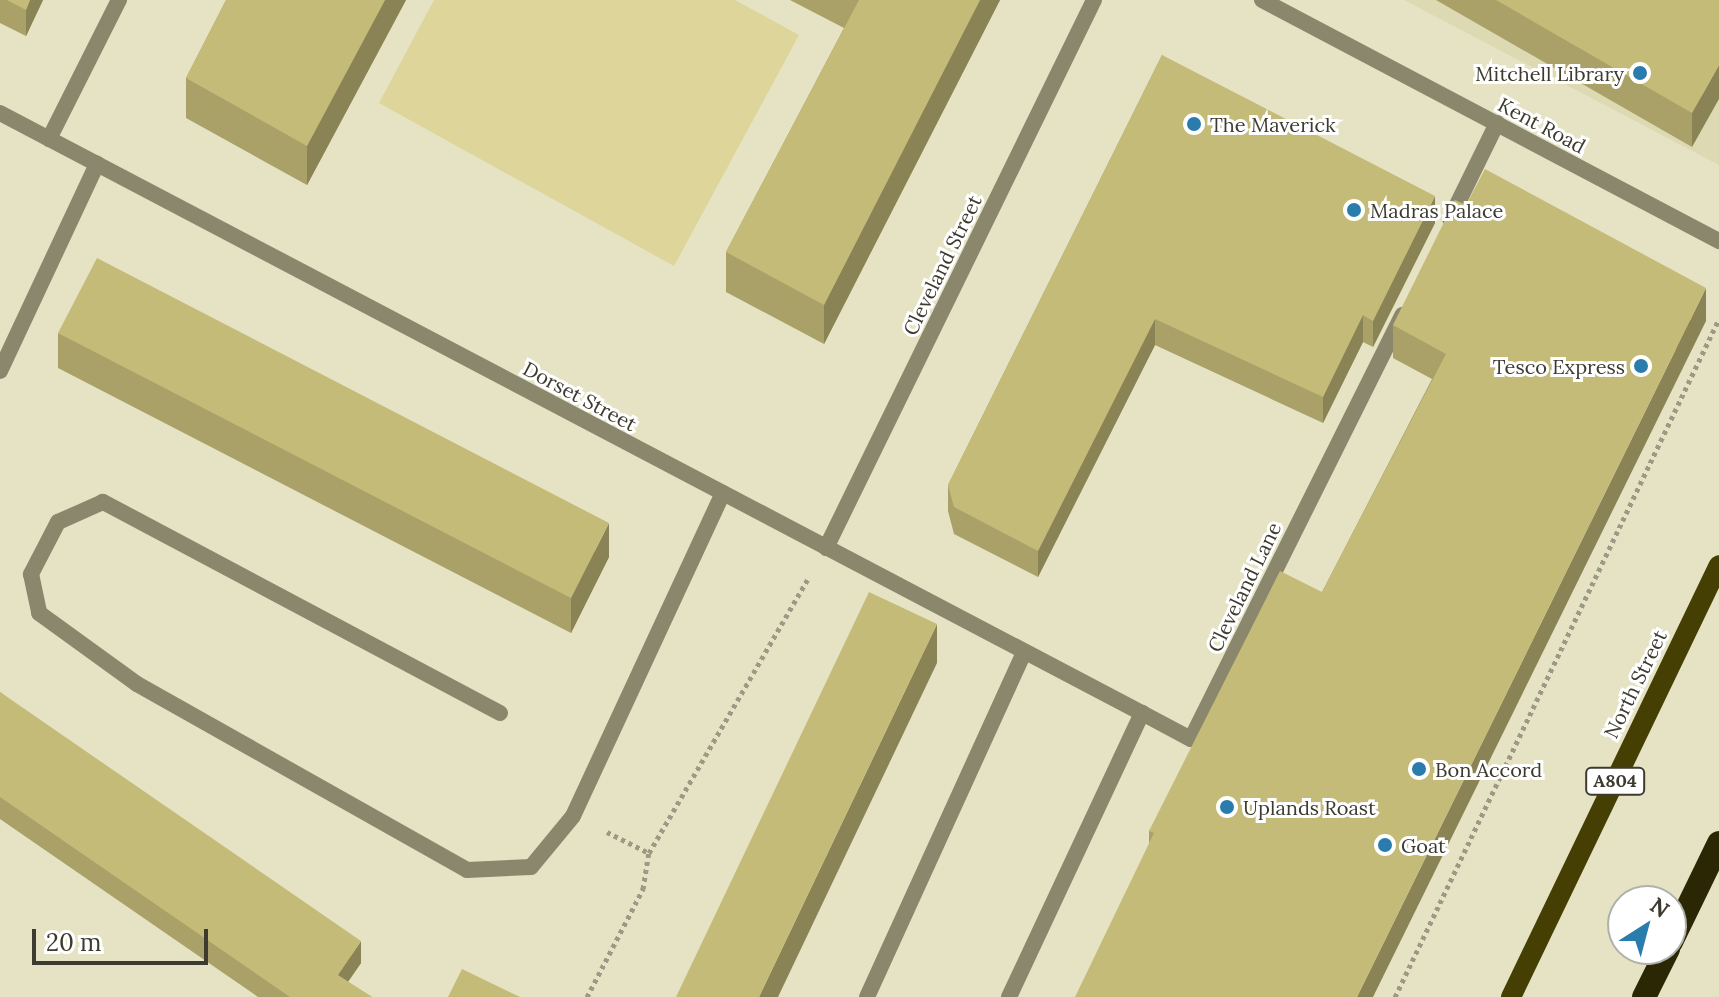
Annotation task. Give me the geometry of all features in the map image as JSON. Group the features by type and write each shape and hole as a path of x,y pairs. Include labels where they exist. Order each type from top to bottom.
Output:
{"highway":[{"path":"1687,909 1719,843"},
{"path":"1644,997 1660,965"}],"main road":[{"name":"North Street","path":"1511,997 1719,565"}],"street":[{"path":"49,139 119,0"},
{"name":"Cleveland Street","path":"826,548 1094,0"},
{"name":"Kent Road","path":"1262,0 1719,241"},
{"name":"Dorset Street","path":"0,113 1142,713"},
{"path":"1440,238 1497,123"},
{"path":"0,371 97,164"},
{"name":"Cleveland Lane","path":"1142,713 1191,739 1412,295"},
{"path":"500,713 103,502 58,522 31,574 39,613 137,684 467,870 531,867 573,816 723,493"},
{"path":"867,997 1024,652"},
{"path":"1009,997 1142,713"}],"path":[{"path":"1395,997 1719,319"},
{"path":"587,997 643,889 649,853 826,548"}],"shaded area":[{"path":"434,0 735,0 799,35 674,266 379,103"},
{"name":"Mitchell Library","path":"1404,0 1719,0 1719,165"}],"building":[{"path":"7,0 30,0 26,10"},
{"path":"226,0 385,0 307,146 186,78"},
{"path":"859,0 980,0 824,305 726,252"},
{"name":"Mitchell Library","path":"1496,0 1719,0 1719,65 1692,113"},
{"path":"1162,55 1435,196 1373,321 1363,315 1323,397 1155,319 1038,551 954,507 948,485"},
{"path":"1485,169 1706,288 1357,997 1075,997 1154,833 1149,831 1280,571 1322,592 1446,354 1393,325 1455,200 1466,205"},
{"path":"97,258 609,523 571,598 58,333"},
{"path":"869,592 937,624 759,997 676,997"},
{"path":"0,692 361,941 338,975 372,997 290,997 0,797"},
{"path":"462,969 520,997 448,997"}],"place":[{"name":"Mitchell Library","path":"1640,73"},
{"name":"The Maverick","path":"1194,124"},
{"name":"Madras Palace","path":"1354,210"},
{"name":"Tesco Express","path":"1641,366"},
{"name":"Bon Accord","path":"1419,769"},
{"name":"Uplands Roast","path":"1227,807"},
{"name":"Goat","path":"1385,845"}]}
